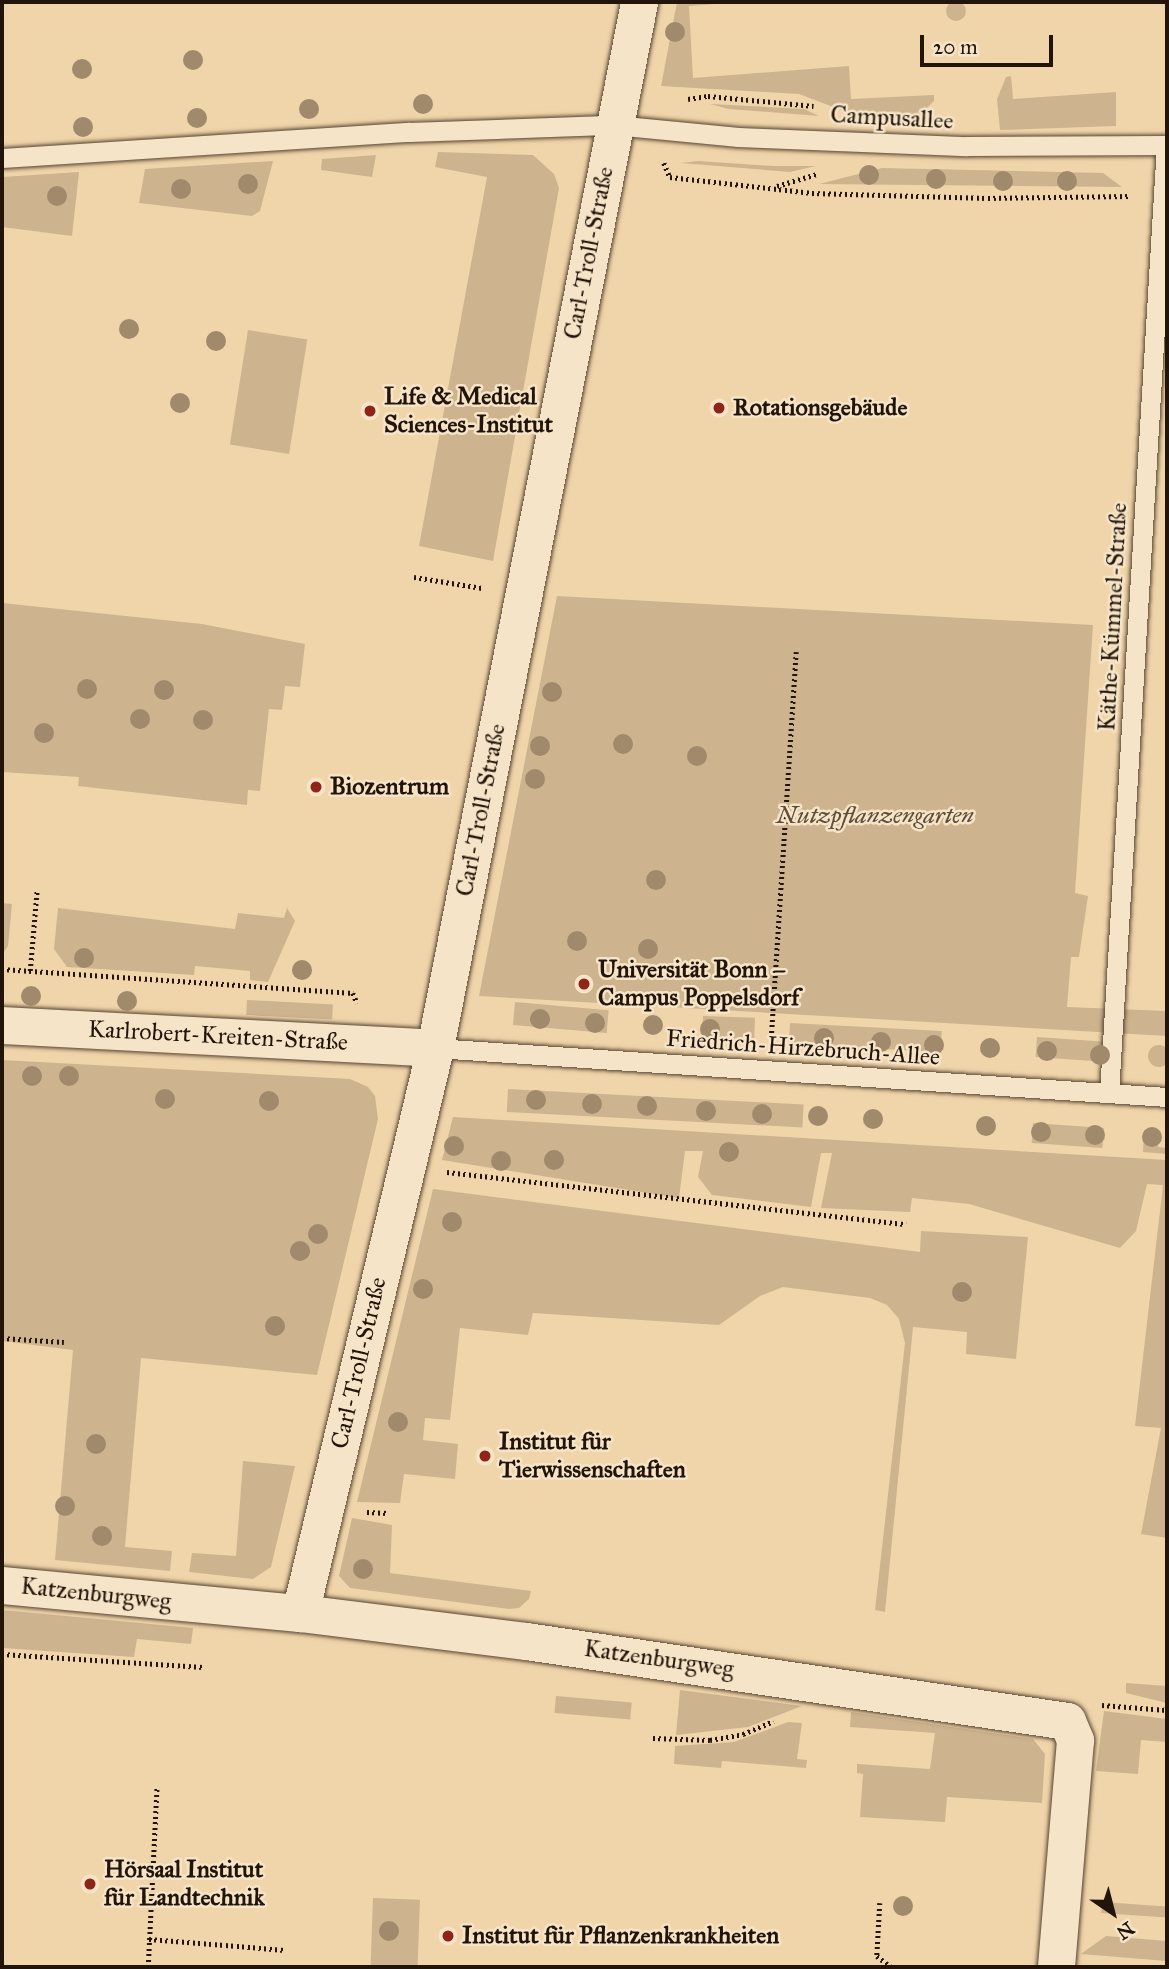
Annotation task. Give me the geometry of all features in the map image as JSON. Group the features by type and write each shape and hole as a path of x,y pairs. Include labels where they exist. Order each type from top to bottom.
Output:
{"street":[{"name":"Carl-Troll-Straße","path":"300,1613 435,1048 523,596 632,127 639,2"},
{"name":"Karlrobert-Kreiten-Straße","path":"2,1025 435,1048"},
{"name":"Katzenburgweg","path":"2,1585 300,1613 719,1666 1067,1721"},
{"path":"1056,1967 1075,1740 1067,1721"}],"lane":[{"name":"Campusallee","path":"2,158 409,132 632,127 967,146 1166,145"},
{"name":"Käthe-Kümmel-Straße","path":"1109,1093 1166,145"},
{"name":"Friedrich-Hirzebruch-Allee","path":"435,1048 1167,1097"}],"path":[{"path":"632,127 670,177 777,186 812,193 988,198 1141,195"},
{"path":"414,577 523,596"},
{"path":"769,1070 796,652"},
{"path":"30,971 37,890"},
{"path":"2,969 354,993 372,1043"},
{"path":"406,1167 905,1224"},
{"path":"2,1338 64,1342"},
{"path":"2,1654 203,1667"},
{"path":"1067,1721 1107,1703 1167,1710"},
{"path":"653,1738 710,1740 743,1734 783,1716"},
{"path":"148,1967 156,1786"},
{"path":"880,1903 877,1956 891,1967"},
{"path":"635,1933 697,1938"},
{"path":"149,1939 285,1950"}],"green space":[{"path":"956,1 963,4 966,11 963,18 956,21 949,18 946,11 949,4"},
{"path":"677,2 741,2 689,6 693,78 849,66 851,99 934,95 934,101 909,125 894,125 862,118 799,94 661,86"},
{"path":"1011,76 1013,99 1116,92 1116,126 1000,130 997,99 1006,77"},
{"path":"710,104 804,109 819,116 729,109"},
{"path":"438,152 533,155 554,174 559,188 493,561 419,546 487,177 435,167"},
{"path":"376,155 372,177 321,170 322,159"},
{"path":"273,161 260,211 252,216 139,203 145,169"},
{"path":"698,161 816,166 790,172 681,163"},
{"path":"882,168 1103,173 1122,187 819,184"},
{"path":"79,172 72,236 2,227 2,177"},
{"path":"248,330 307,339 289,454 230,445"},
{"name":"Nutzpflanzengarten","path":"557,596 1093,625 1075,893 1088,896 1079,957 1071,957 1067,1007 1167,1011 1167,1036 479,996"},
{"path":"2,603 202,624 305,644 300,687 285,686 282,710 269,709 260,791 248,790 247,805 78,786 79,777 2,772"},
{"path":"2,903 12,904 8,946 2,955"},
{"path":"58,908 235,929 238,913 284,918 287,908 295,921 268,982 250,980 250,971 195,966 194,975 67,967 54,949"},
{"path":"247,1000 333,1005 332,1019 246,1015"},
{"path":"515,1002 609,1010 607,1033 513,1025"},
{"path":"703,1016 755,1018 754,1040 702,1038"},
{"path":"790,1023 942,1031 941,1052 789,1044"},
{"path":"1037,1037 1109,1042 1107,1062 1036,1057"},
{"path":"1159,1045 1167,1048 1170,1056 1167,1064 1159,1067 1151,1064 1148,1056 1151,1048"},
{"path":"2,1060 350,1079 368,1087 375,1096 378,1119 317,1375 141,1358 125,1547 172,1551 170,1571 55,1560 73,1350 2,1341"},
{"path":"508,1089 804,1104 802,1127 507,1112"},
{"path":"453,1117 1167,1160 1167,1538 1141,1534 1161,1428 1135,1426 1163,1185 1147,1184 1136,1231 1120,1248 969,1204 912,1198 910,1212 821,1208 832,1153 821,1153 811,1207 712,1195 698,1177 703,1151 685,1151 679,1198 442,1160"},
{"path":"1033,1123 1104,1128 1102,1148 1032,1143"},
{"path":"1144,1130 1159,1131 1158,1147 1167,1148 1167,1154 1143,1152"},
{"path":"433,1189 920,1252 921,1231 1028,1237 1016,1359 966,1354 967,1332 913,1327 885,1612 875,1610 905,1343 899,1319 887,1305 870,1298 783,1287 760,1296 719,1325 533,1313 528,1335 460,1328 450,1420 425,1418 423,1440 458,1444 455,1479 404,1474 400,1503 357,1502"},
{"path":"243,1461 295,1466 271,1567 253,1579 189,1572 192,1553 236,1556"},
{"path":"352,1518 392,1525 390,1573 531,1591 529,1599 519,1608 509,1609 350,1588 339,1576"},
{"path":"2,1610 193,1628 191,1644 137,1639 134,1657 2,1648"},
{"path":"1126,1683 1167,1686 1167,1703 1126,1693"},
{"path":"680,1690 802,1706 748,1727 676,1735"},
{"path":"556,1696 632,1703 630,1720 555,1713"},
{"path":"1104,1711 1167,1719 1167,1742 1141,1740 1138,1774 1096,1771"},
{"path":"851,1712 1033,1739 1045,1754 1042,1803 947,1797 945,1822 860,1817 863,1774 857,1773 857,1764 930,1769 935,1733 850,1727"},
{"path":"788,1722 802,1723 797,1759 807,1760 806,1768 722,1761 721,1768 674,1764 675,1746 734,1742"},
{"path":"373,1898 420,1900 418,1967 371,1967"},
{"path":"1102,1902 1167,1907 1166,1918 1101,1913"},
{"path":"1106,1936 1167,1941 1167,1961 1081,1954"}],"place":[{"name":"Rotationsgebäude","path":"719,408"},
{"name":"Life & Medical Sciences-Institut","path":"370,411"},
{"name":"Biozentrum","path":"316,787"},
{"name":"Universität Bonn – Campus Poppelsdorf","path":"584,984"},
{"name":"Institut für Tierwissenschaften","path":"485,1456"},
{"name":"Hörsaal Institut für Landtechnik","path":"90,1884"},
{"name":"Institut für Pflanzenkrankheiten","path":"448,1936"}]}
